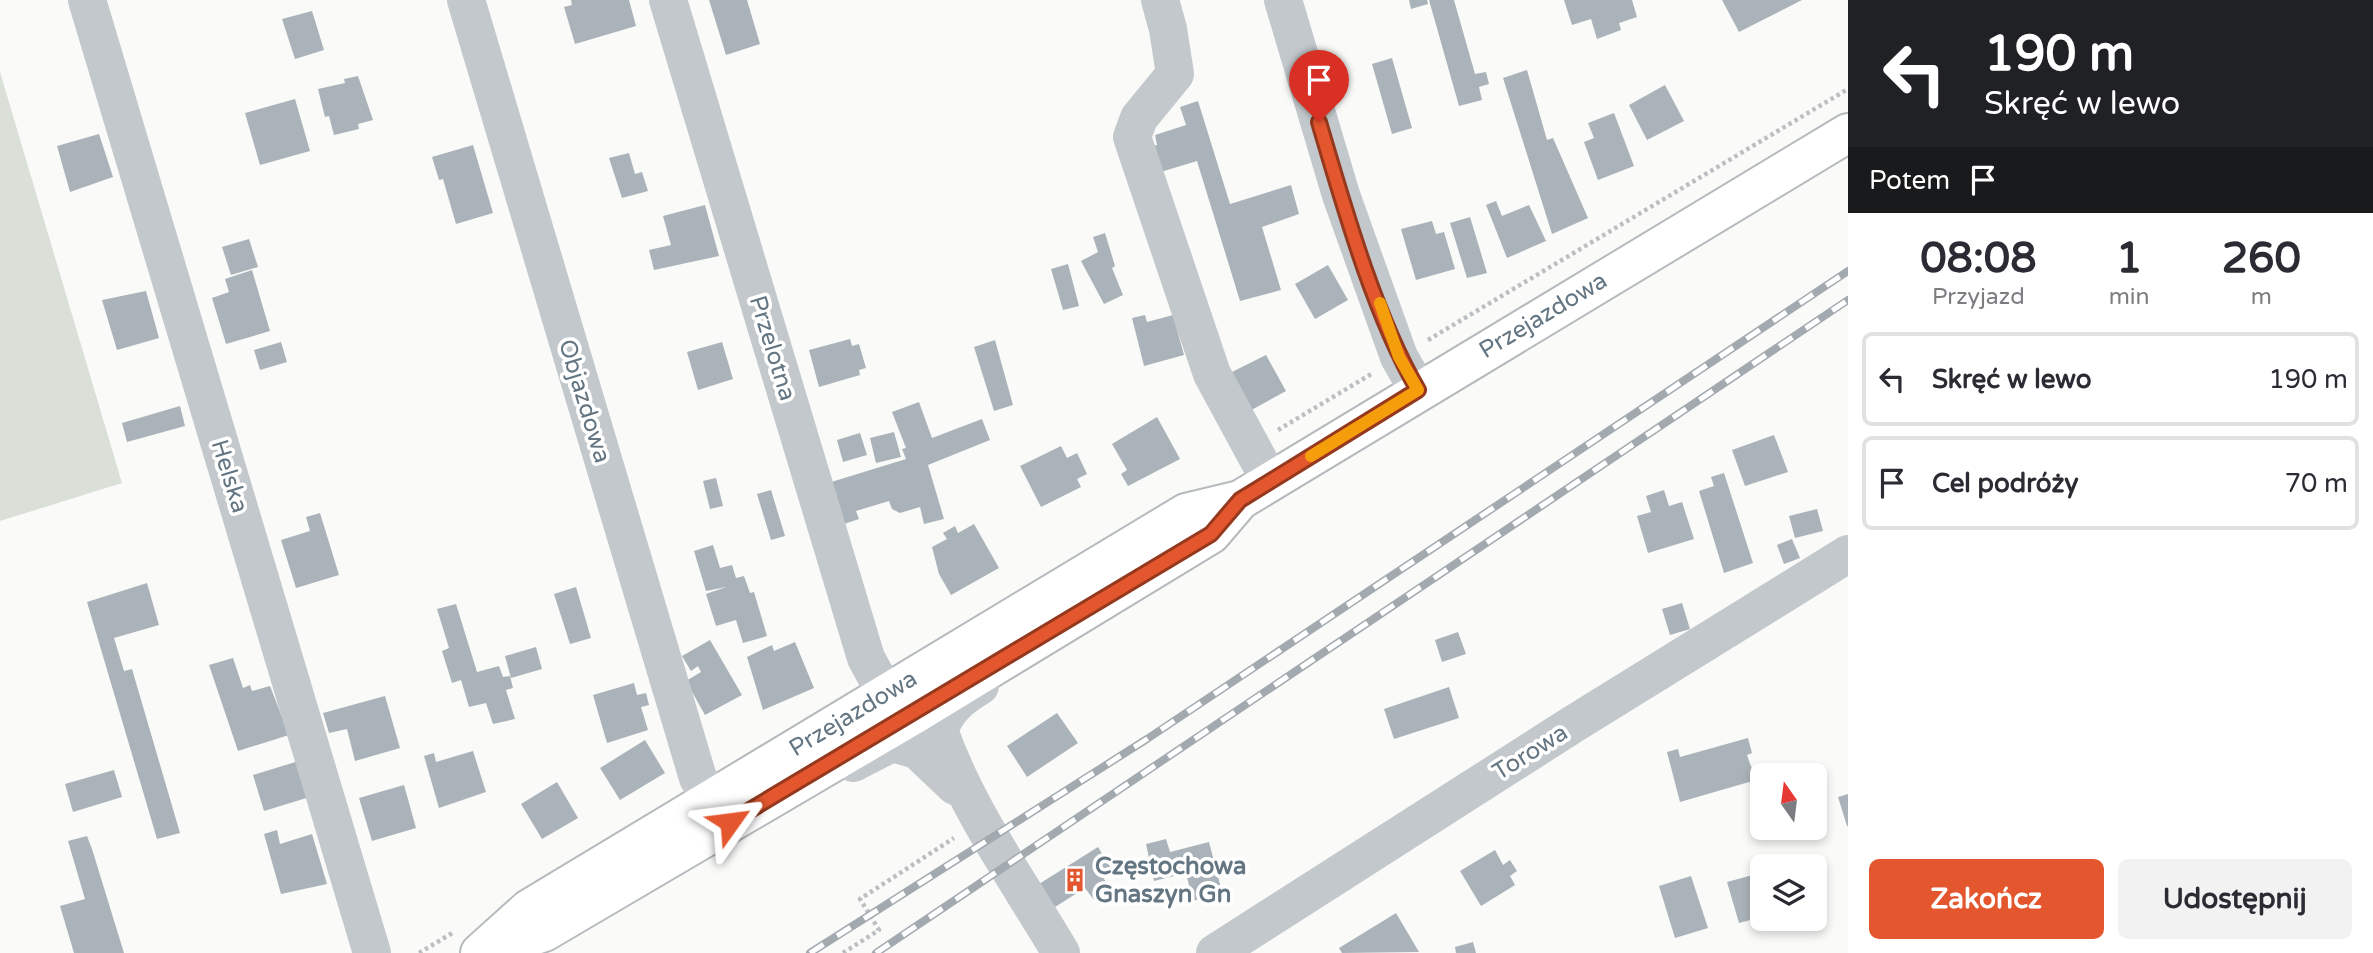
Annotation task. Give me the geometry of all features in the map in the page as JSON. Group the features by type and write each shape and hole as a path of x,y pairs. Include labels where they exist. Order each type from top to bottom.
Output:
{"main road":[{"name":"Przejazdowa","path":"482,953 529,909 886,693 1186,513 1255,490 1848,133"},
{"name":"Przejazdowa","path":"482,953 544,932 915,714 1211,534 1255,490"}],"street":[{"name":"Helska","path":"87,0 372,953"},
{"name":"Objazdowa","path":"466,0 698,778 711,799"},
{"name":"Przelotna","path":"668,0 866,658 886,693"},
{"path":"1160,0 1175,74 1139,118 1132,136 1212,374 1250,447 1255,490"},
{"path":"1283,0 1341,195 1399,357 1418,390"},
{"name":"Torowa","path":"1215,953 1575,723 1848,554"},
{"path":"959,813 951,764 939,730 946,712 960,698 1134,594 1154,568"},
{"path":"638,877 663,878 809,788 892,743 917,750 959,813 1061,953"}],"path":[{"path":"1250,447 1848,89"},
{"path":"843,953 879,930 860,899 955,839 959,813"}],"shaded area":[{"path":"0,72 122,483 0,521"}],"building":[{"path":"571,0 629,0 636,26 575,44 564,7 572,5"},
{"path":"709,0 747,0 760,44 726,55"},
{"path":"1409,0 1427,0 1428,4 1411,9"},
{"path":"1429,0 1454,0 1475,74 1486,72 1489,84 1479,87 1482,100 1459,106"},
{"path":"1564,0 1632,0 1637,17 1619,23 1621,30 1597,39 1591,19 1572,25"},
{"path":"1722,0 1802,0 1739,32"},
{"path":"312,11 324,50 295,59 282,19"},
{"path":"1392,58 1412,128 1392,134 1372,64"},
{"path":"1527,70 1547,140 1553,138 1588,218 1552,234 1503,78"},
{"path":"358,76 373,120 358,124 359,129 334,135 329,116 325,117 318,89 345,83 344,79"},
{"path":"1665,85 1684,121 1647,140 1629,105"},
{"path":"295,99 310,151 260,165 245,113"},
{"path":"1198,101 1230,204 1291,185 1299,214 1262,227 1281,290 1240,301 1197,161 1154,174 1146,148 1157,145 1155,135 1186,125 1180,107"},
{"path":"1614,113 1634,166 1598,180 1584,142 1594,138 1588,123"},
{"path":"99,134 113,177 70,192 57,146"},
{"path":"473,145 493,213 456,224 443,179 439,180 432,157"},
{"path":"629,153 635,174 642,172 648,191 622,198 609,158"},
{"path":"1496,201 1502,216 1529,205 1546,241 1507,258 1486,205"},
{"path":"705,205 719,256 654,270 649,250 671,245 663,216"},
{"path":"1470,217 1487,273 1467,278 1450,223"},
{"path":"1432,221 1436,234 1444,232 1455,269 1416,280 1401,229"},
{"path":"1105,233 1115,266 1112,268 1123,295 1104,304 1081,261 1098,252 1093,237"},
{"path":"249,239 258,267 231,275 222,247"},
{"path":"1068,264 1079,306 1063,310 1051,269"},
{"path":"1328,265 1348,300 1315,319 1295,284"},
{"path":"252,270 270,331 226,344 212,298 229,292 225,279"},
{"path":"146,291 159,338 117,350 102,300"},
{"path":"1145,315 1147,322 1173,315 1184,355 1144,366 1132,318"},
{"path":"850,339 852,346 859,344 866,368 859,370 860,375 819,387 809,350"},
{"path":"995,340 1013,405 994,411 974,347"},
{"path":"281,342 287,362 260,370 254,350"},
{"path":"722,342 733,379 698,390 687,352"},
{"path":"1266,355 1286,391 1246,413 1226,375"},
{"path":"919,402 932,438 982,419 990,440 928,465 944,519 924,524 920,507 900,513 892,509 889,501 856,511 859,519 841,525 828,483 906,459 902,449 906,448 892,412"},
{"path":"180,406 185,426 127,442 122,423"},
{"path":"1157,417 1180,459 1128,486 1121,474 1127,470 1112,444"},
{"path":"894,432 901,457 876,463 870,438"},
{"path":"860,433 867,455 843,462 837,440"},
{"path":"1774,435 1788,472 1745,486 1732,450"},
{"path":"1061,446 1067,458 1077,453 1087,474 1077,479 1081,487 1041,507 1020,466"},
{"path":"1724,473 1753,563 1724,573 1699,491 1714,486 1711,477"},
{"path":"716,478 723,506 710,509 703,481"},
{"path":"771,490 785,536 771,540 757,494"},
{"path":"1664,490 1669,506 1682,502 1694,539 1648,553 1637,516 1651,512 1646,496"},
{"path":"1817,509 1823,531 1795,538 1789,516"},
{"path":"320,513 339,575 296,588 281,540 310,531 306,517"},
{"path":"974,524 999,568 951,595 939,574 932,547 947,539 943,533 955,526 958,533"},
{"path":"1792,539 1800,558 1784,564 1777,545"},
{"path":"713,545 720,568 732,565 736,578 744,576 750,593 754,592 767,636 743,643 736,620 716,626 706,594 726,587 706,591 694,551"},
{"path":"147,583 159,625 114,638 124,671 132,669 180,833 157,839 87,602"},
{"path":"576,587 591,638 570,644 554,594"},
{"path":"1682,603 1690,629 1670,635 1662,609"},
{"path":"456,604 477,672 499,666 503,677 510,676 513,688 506,690 515,719 493,724 486,703 469,707 461,680 452,683 442,651 449,648 437,609"},
{"path":"1458,632 1466,654 1442,662 1435,640"},
{"path":"710,640 742,695 705,715 686,681 701,672 698,666 691,671 682,656"},
{"path":"795,642 814,688 763,710 747,657 772,645 774,651"},
{"path":"536,647 542,669 511,678 505,656"},
{"path":"233,658 243,688 250,685 252,691 270,686 289,735 238,751 209,665"},
{"path":"634,683 637,695 646,693 649,705 641,707 648,730 607,743 593,695"},
{"path":"1449,687 1459,718 1394,739 1384,709"},
{"path":"385,696 400,748 355,761 347,729 329,733 323,713"},
{"path":"1057,713 1078,743 1027,777 1007,746"},
{"path":"1748,738 1752,753 1747,755 1750,782 1680,802 1667,752 1678,749 1680,757"},
{"path":"645,740 665,773 620,800 600,768"},
{"path":"473,751 486,792 439,808 424,756 434,753 436,762"},
{"path":"302,760 313,796 264,811 253,775"},
{"path":"114,770 122,797 73,812 65,784"},
{"path":"557,782 578,818 542,839 521,804"},
{"path":"404,785 416,828 372,841 359,798"},
{"path":"1848,794 1848,826 1847,826 1838,797"},
{"path":"277,830 280,844 312,834 327,884 281,894 264,834"},
{"path":"87,836 124,953 74,953 60,906 85,899 68,841"},
{"path":"1166,839 1170,852 1209,842 1222,892 1193,901 1186,873 1154,881 1146,844"},
{"name":"Częstochowa Gnaszyn Gn","path":"1098,847 1112,870 1102,876 1111,889 1094,900 1085,888 1055,907 1039,884"},
{"path":"1495,850 1503,865 1510,860 1517,871 1510,876 1515,885 1481,906 1460,871"},
{"path":"1691,876 1708,928 1675,938 1659,886"},
{"path":"1750,876 1750,920 1739,923 1727,882"},
{"path":"1396,913 1419,952 1342,953 1339,948"},
{"path":"1473,942 1476,953 1456,953 1455,947"}],"railway":[{"path":"810,953 1147,739 1848,271"},
{"path":"876,953 1848,300"}],"slow traffic":[{"path":"1311,456 1418,390 1399,357 1380,303"}],"place":[{"name":"Częstochowa Gnaszyn Gn","path":"1075,880"}],"route":[{"path":"730,822 915,714 1211,534 1240,500 1418,390 1399,357 1341,195 1319,122"}]}
